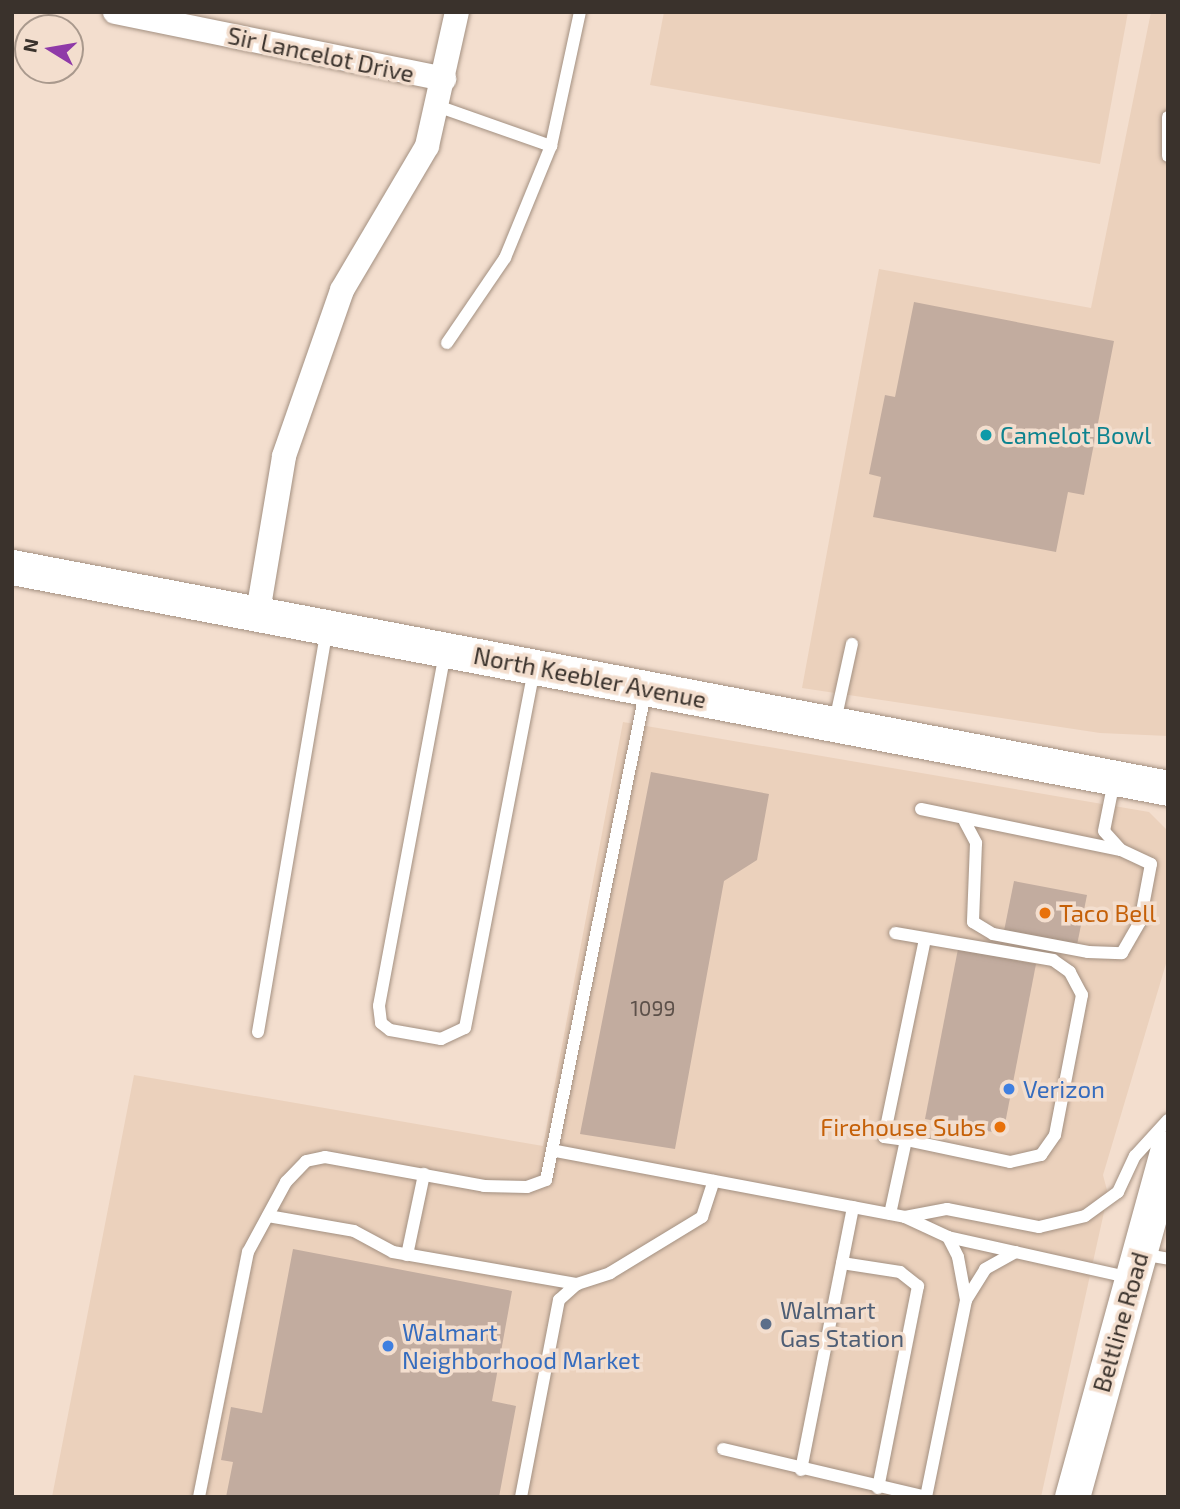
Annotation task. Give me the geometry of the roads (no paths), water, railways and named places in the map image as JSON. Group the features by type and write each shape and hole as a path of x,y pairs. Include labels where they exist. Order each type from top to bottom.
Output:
{"street":[{"name":"Sir Lancelot Drive","path":"116,12 444,79"},
{"path":"258,612 284,456 342,290 427,146 440,107 457,12"},
{"name":"North Keebler Avenue","path":"12,566 1168,788"},
{"name":"Beltline Road","path":"1072,1497 1146,1264 1168,1148"}],"lane":[{"path":"447,343 505,258 551,146 580,12"},
{"path":"440,107 551,146"},
{"path":"1168,117 1168,156"},
{"path":"258,1032 328,626"},
{"path":"835,725 852,644"},
{"path":"445,649 379,1006 381,1023 390,1030 441,1039 465,1028 534,666"},
{"path":"199,1497 248,1252 268,1216 306,1161 325,1157 424,1174 527,1187 546,1180 556,1151 646,689"},
{"path":"1115,778 1104,831 1121,850"},
{"path":"921,809 965,822 1121,850 1151,864 1140,922 1122,953 1088,952 993,934 973,922 976,843 965,822"},
{"path":"895,933 1053,960 1070,972 1082,995 1055,1135 1041,1155 1010,1161 884,1137 925,939"},
{"path":"905,1217 947,1209 1039,1227 1085,1216 1118,1192 1135,1156 1168,1120"},
{"path":"890,1214 906,1140"},
{"path":"556,1151 905,1217 948,1237 1016,1252 1146,1264"},
{"path":"407,1255 424,1174"},
{"path":"521,1497 559,1300 577,1284 610,1273 702,1217 715,1181"},
{"path":"801,1470 853,1207"},
{"path":"268,1216 354,1231 407,1255 577,1284"},
{"path":"948,1237 958,1257 966,1300"},
{"path":"723,1449 801,1470 926,1497 966,1300 985,1269 1016,1252"},
{"path":"842,1263 900,1272 918,1286 878,1488"}],"place":[{"name":"Camelot Bowl","path":"986,435"},
{"name":"Taco Bell","path":"1045,913"},
{"name":"Verizon","path":"1009,1089"},
{"name":"Firehouse Subs","path":"1000,1127"},
{"name":"Walmart Gas Station","path":"766,1324"},
{"name":"Walmart Neighborhood Market","path":"388,1346"}]}
